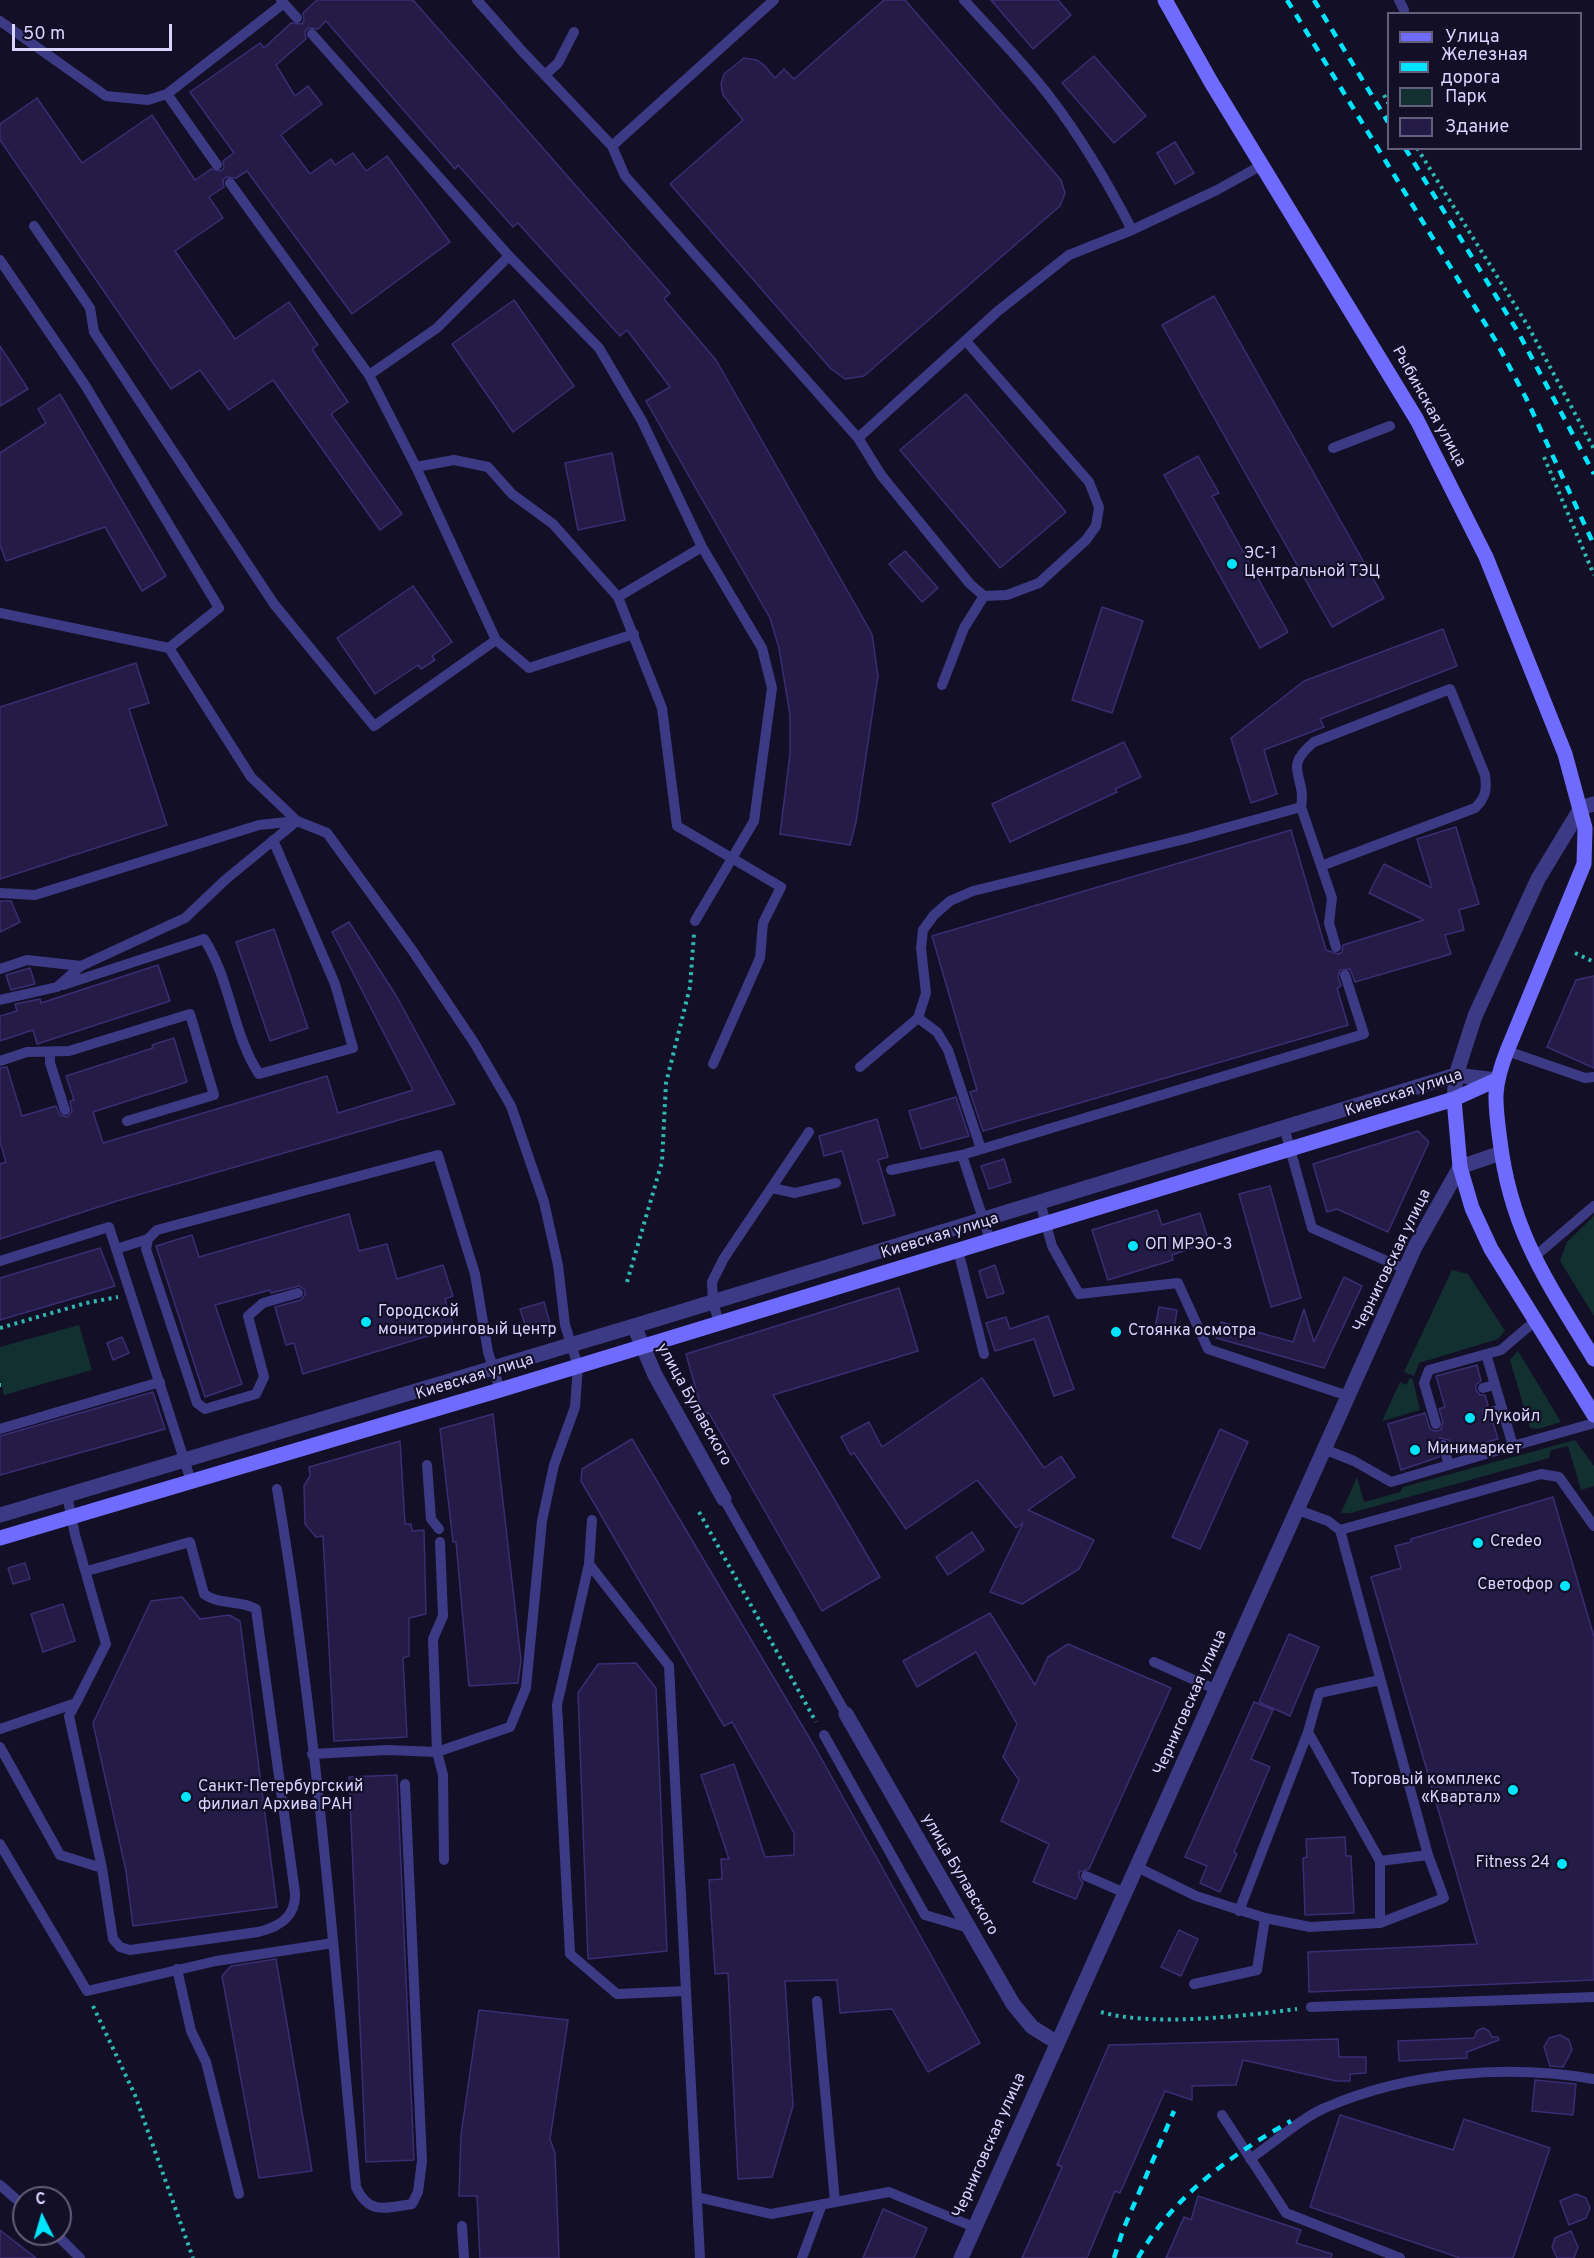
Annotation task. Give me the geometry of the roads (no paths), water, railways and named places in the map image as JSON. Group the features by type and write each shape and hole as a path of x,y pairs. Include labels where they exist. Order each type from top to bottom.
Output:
{"main road":[{"name":"Рыбинская улица","path":"1165,0 1417,420 1460,502 1519,636 1588,806 1589,861"},
{"path":"1589,861 1507,1052 1496,1080 1494,1096 1501,1153 1511,1203 1533,1258 1594,1359"},
{"name":"Киевская улица","path":"0,1538 500,1390 1454,1099 1496,1080"},
{"path":"1454,1099 1460,1167 1472,1208 1491,1250 1594,1415"}],"street":[{"path":"1454,1099 1456,1075 1475,1016 1538,879 1588,806"},
{"path":"1558,847 1590,827"},
{"name":"Киевская улица","path":"0,1515 634,1326 1456,1075 1496,1080"},
{"path":"1460,1167 1501,1153"},
{"name":"Черниговская улица","path":"961,2258 1405,1269 1460,1167"},
{"name":"улица Булавского","path":"634,1326 641,1347 724,1499"},
{"name":"улица Булавского","path":"846,1714 1013,2004 1032,2027 1056,2042"}],"lane":[{"path":"477,0 612,146 625,176 858,438 881,475 970,584 984,596 1007,595 1039,583 1086,540 1096,526 1099,507 1089,482 966,341"},
{"path":"612,146 774,0"},
{"path":"964,0 1061,112 1107,181 1132,230"},
{"path":"0,21 106,96 148,100 166,94 283,2 297,18"},
{"path":"545,75 558,63 574,32"},
{"path":"312,34 509,256 599,348 642,421 702,547 762,648 772,688 754,821 695,921"},
{"path":"166,94 217,165"},
{"path":"858,438 966,341 1069,255 1132,230 1217,190 1262,165"},
{"path":"230,183 369,375 416,467 496,640 529,668 634,634"},
{"path":"34,226 90,308 94,332 274,604 374,726 496,640"},
{"path":"369,375 437,328 509,256"},
{"path":"0,260 85,385 219,608 169,648"},
{"path":"1333,448 1390,426"},
{"path":"416,467 454,460 488,467 512,494 553,524 618,597 662,708 677,826 781,887 763,924 760,958 713,1064"},
{"path":"618,597 702,547"},
{"path":"942,685 964,628 984,596"},
{"path":"0,613 169,648 251,777 297,820 327,833 431,978 475,1044 512,1106 543,1202 558,1265 565,1325 578,1366 575,1407 554,1465 542,1521 526,1688 510,1727 437,1752 387,1750 312,1754"},
{"path":"1321,866 1475,808 1484,799 1487,788 1485,775 1450,689 1314,742 1300,754 1296,769 1304,793 1301,807 1321,866 1332,898 1329,923 1336,947"},
{"path":"860,1067 918,1018 926,993 921,948 923,930 934,915 950,901 973,891 1189,838 1301,807"},
{"path":"57,987 81,966 185,918 225,880 297,820"},
{"path":"0,893 35,895 259,825 297,820"},
{"path":"0,1000 57,987 204,939 216,957 249,1059 259,1074 353,1048 335,984 273,840"},
{"path":"0,969 27,960 81,966"},
{"path":"891,1170 962,1155 1364,1034 1345,975"},
{"path":"0,1061 27,1052 69,1052 190,1014 214,1095 128,1121"},
{"path":"918,1018 937,1032 948,1050 981,1149"},
{"path":"50,1052 50,1063 65,1110"},
{"path":"1507,1052 1585,1078 1594,1077"},
{"path":"1284,1127 1311,1228 1405,1269"},
{"path":"719,1323 712,1302 712,1282 809,1132"},
{"path":"116,1249 148,1239 157,1230 438,1155 475,1274 493,1368 500,1390"},
{"path":"962,1155 990,1240"},
{"path":"772,1188 795,1193 836,1184"},
{"path":"1040,1202 1052,1246 1080,1294 1178,1282 1208,1348 1348,1396"},
{"path":"1533,1258 1594,1206"},
{"path":"0,1261 109,1227 191,1481"},
{"path":"148,1239 146,1249 197,1403 205,1409 256,1394 264,1377 248,1316 263,1303 298,1293"},
{"path":"958,1250 984,1354"},
{"path":"1436,1424 1424,1383 1429,1370 1500,1350 1535,1321"},
{"path":"1486,1354 1513,1446"},
{"path":"0,1429 160,1382"},
{"path":"1484,1388 1495,1385"},
{"path":"1430,1404 1443,1400"},
{"path":"1490,1412 1502,1409"},
{"path":"1324,1449 1354,1461 1391,1482 1594,1423"},
{"path":"1443,1444 1449,1465"},
{"path":"427,1466 431,1519 439,1529"},
{"path":"1340,1530 1541,1474 1559,1477 1594,1526"},
{"path":"277,1489 292,1577 333,1943 356,2187 362,2201 379,2209 412,2204 418,2192 422,2161 405,1784"},
{"path":"67,1495 74,1516 75,1535 106,1644 69,1716 102,1868 113,1939 120,1947 130,1950 275,1928 285,1920 295,1903 256,1609 238,1602 218,1602 204,1594 190,1542 87,1571"},
{"path":"724,1499 846,1714"},
{"path":"1137,1868 1196,1896 1239,1911 1310,1927 1380,1923 1444,1898 1428,1855 1340,1530 1328,1521 1298,1510"},
{"path":"592,1520 588,1564 557,1705 570,1954 617,1994 686,1991"},
{"path":"440,1542 443,1616 433,1639 437,1752 443,1775 444,1860"},
{"path":"588,1564 669,1666 700,2258"},
{"path":"1154,1662 1217,1690"},
{"path":"1239,1911 1308,1732 1319,1693 1380,1680"},
{"path":"0,1729 76,1702"},
{"path":"1308,1732 1380,1861 1380,1923"},
{"path":"824,1735 925,1916 969,1928"},
{"path":"0,1747 60,1855 102,1868"},
{"path":"1,1847 87,1991 177,1969 333,1943"},
{"path":"1380,1861 1428,1855"},
{"path":"1086,1876 1125,1893"},
{"path":"1194,1984 1257,1971 1265,1918"},
{"path":"177,1969 191,2031 206,2062 239,2194"},
{"path":"1311,2007 1594,1997"},
{"path":"816,2001 835,2202"},
{"path":"1250,2159 1325,2107 1392,2086 1459,2074 1526,2071 1594,2079"},
{"path":"1222,2115 1286,2213 1400,2258"},
{"path":"0,2185 12,2196"},
{"path":"697,2197 771,2214 889,2192 974,2227"},
{"path":"802,2258 822,2204"},
{"path":"462,2226 464,2258"},
{"path":"68,2246 80,2258"}],"railway":[{"path":"1287,0 1497,343 1526,398 1594,545"},
{"path":"1314,0 1387,120"},
{"path":"1406,150 1518,332 1594,474"},
{"path":"1114,2258 1123,2230 1174,2111"},
{"path":"1138,2258 1168,2215 1186,2196 1225,2163 1291,2121"}],"place":[{"name":"ЭС-1 Центральной ТЭЦ","path":"1232,564"},
{"name":"ОП МРЭО-3","path":"1133,1246"},
{"name":"Городской мониторинговый центр","path":"366,1322"},
{"name":"Стоянка осмотра","path":"1116,1332"},
{"name":"Лукойл","path":"1470,1418"},
{"name":"Минимаркет","path":"1415,1450"},
{"name":"Credeo","path":"1478,1543"},
{"name":"Светофор","path":"1565,1586"},
{"name":"Торговый комплекс «Квартал»","path":"1513,1790"},
{"name":"Санкт-Петербургский филиал Архива РАН","path":"186,1797"},
{"name":"Fitness 24","path":"1562,1864"}]}
